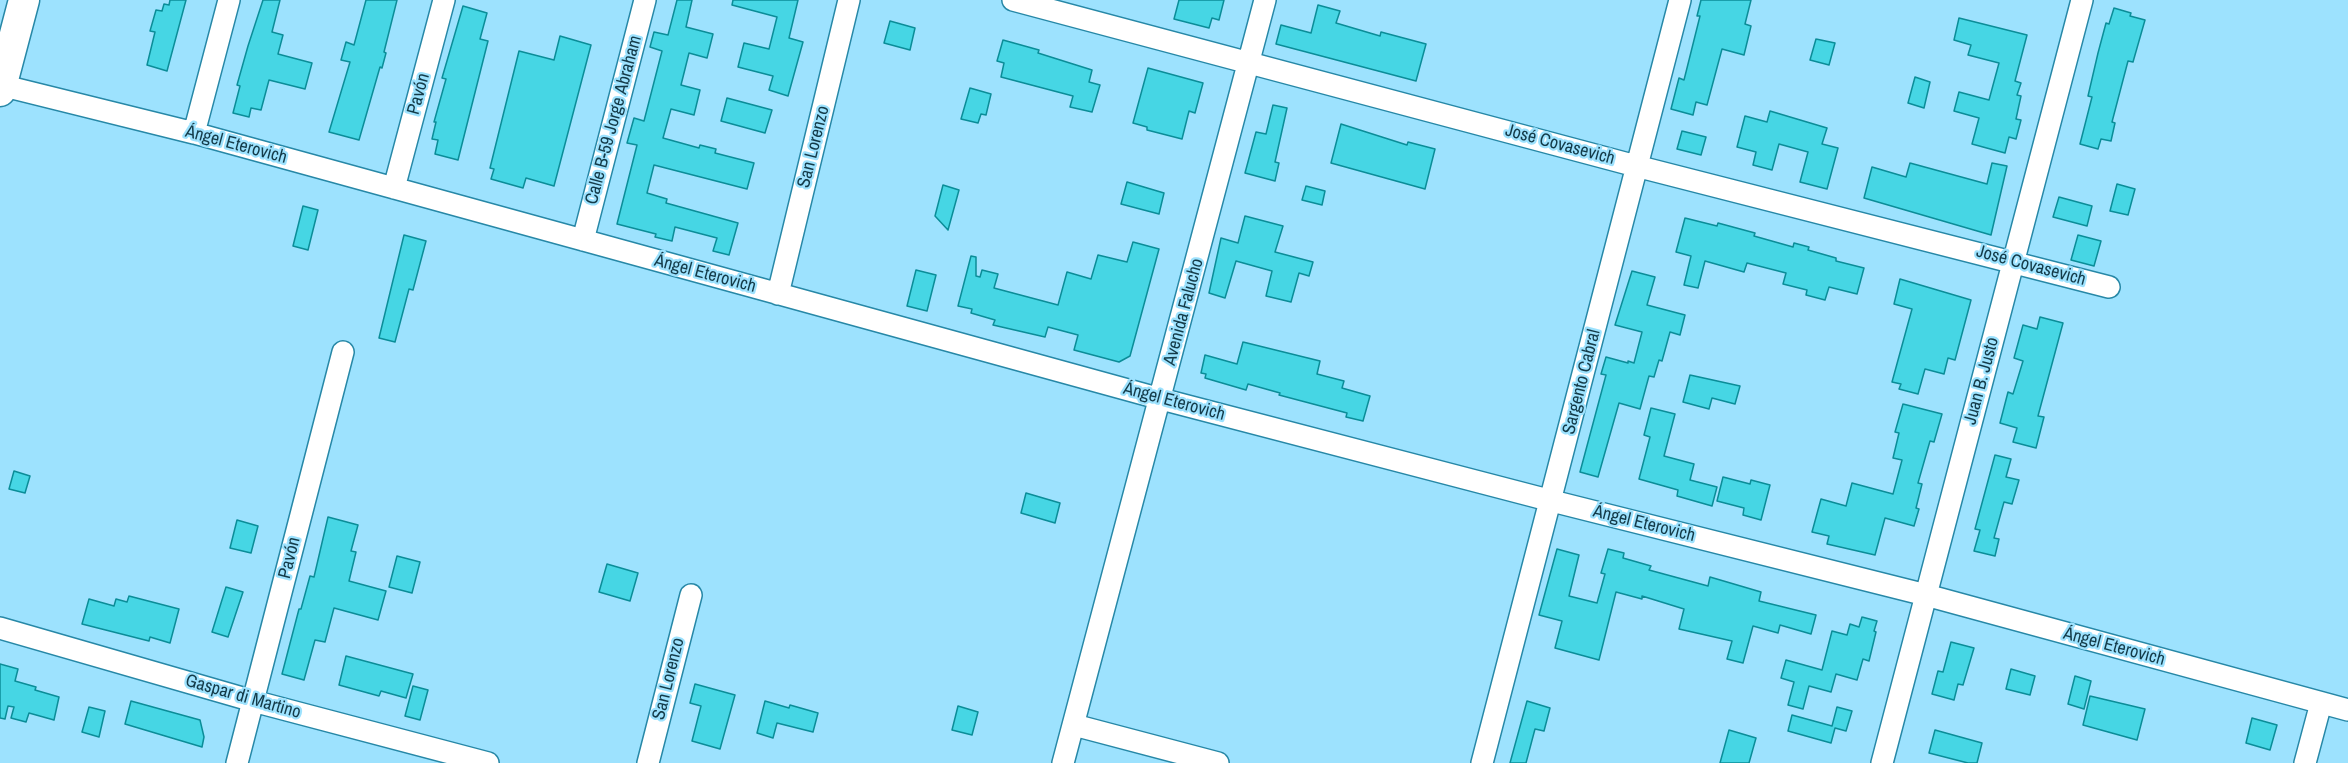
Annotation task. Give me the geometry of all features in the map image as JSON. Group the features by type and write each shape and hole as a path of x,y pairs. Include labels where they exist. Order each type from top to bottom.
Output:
{"main road":[{"path":"0,87 24,0"}],"street":[{"path":"194,133 229,0"},
{"name":"Pavón","path":"394,188 444,0"},
{"name":"Calle B-59 Jorge Abraham","path":"583,240 645,0"},
{"name":"San Lorenzo","path":"778,294 849,0"},
{"name":"José Covasevich","path":"1013,0 1636,166 2109,287"},
{"name":"Avenida Falucho","path":"1063,763 1265,0"},
{"name":"Sargento Cabral","path":"1482,763 1552,501 1680,0"},
{"name":"Juan B. Justo","path":"1882,763 2082,0"},
{"name":"Ángel Eterovich","path":"0,87 194,133 1161,399 1926,595 2348,710"},
{"name":"Pavón","path":"237,763 343,352"},
{"name":"San Lorenzo","path":"648,763 691,595"},
{"name":"Gaspar di Martino","path":"0,628 253,701 488,763"},
{"path":"2305,763 2321,703"},
{"path":"1074,725 1218,763"}],"building":[{"path":"170,0 186,0 167,71 147,65 155,32 150,31 156,10 162,11 164,4 169,5"},
{"path":"263,0 280,0 272,32 283,35 278,54 312,63 305,89 269,80 261,110 251,108 249,117 233,113 240,86 237,85"},
{"path":"366,0 397,0 382,68 380,67 359,140 329,132 350,62 341,60 346,42 354,45"},
{"path":"677,0 692,0 686,27 713,34 707,58 689,53 681,85 700,90 694,115 671,109 663,138 699,148 700,145 716,149 715,153 754,163 747,189 654,165 647,193 667,199 666,203 738,223 729,255 713,251 717,238 675,227 672,241 655,237 656,234 617,224 637,145 627,143 634,118 644,121 662,51 650,47 654,32 668,35"},
{"path":"733,0 798,0 789,38 803,42 788,96 769,90 773,76 738,67 744,43 769,49 777,17 732,5"},
{"path":"1179,0 1224,0 1219,20 1212,18 1209,28 1174,19"},
{"path":"1701,0 1751,0 1745,24 1751,26 1744,55 1722,49 1707,105 1696,102 1693,115 1671,109 1679,78 1684,80 1700,16 1697,16"},
{"path":"1318,5 1340,11 1336,23 1380,36 1381,32 1426,44 1416,81 1276,44 1281,25 1311,33"},
{"path":"463,6 487,13 480,39 488,41 458,160 435,154 438,140 432,139 436,122 434,122 446,79 442,78"},
{"path":"2114,8 2145,20 2133,62 2128,61 2112,122 2115,123 2111,141 2101,139 2098,149 2080,144 2092,97 2088,96 2098,53 2106,23 2109,24"},
{"path":"1959,18 2027,35 2015,81 2021,83 2017,95 2021,96 2016,119 2021,120 2016,139 2009,137 2005,153 1972,144 1979,118 1954,111 1959,92 1989,100 1999,63 1968,55 1971,45 1954,40"},
{"path":"890,21 915,28 910,50 884,43"},
{"path":"560,36 591,45 554,186 526,178 523,188 491,179 494,169 490,168 519,51 554,60"},
{"path":"1816,39 1835,43 1829,65 1810,60"},
{"path":"1003,40 1039,50 1038,53 1092,70 1089,82 1100,85 1092,112 1070,107 1073,96 1001,77 1004,63 997,61"},
{"path":"1148,68 1203,83 1195,113 1189,111 1182,139 1147,130 1147,127 1133,123"},
{"path":"1915,77 1930,82 1924,108 1908,103"},
{"path":"970,88 991,94 986,115 981,114 978,123 961,119"},
{"path":"727,98 772,110 765,133 721,121"},
{"path":"1273,105 1287,108 1275,162 1279,163 1275,181 1245,173 1256,132 1266,134"},
{"path":"1770,111 1827,128 1822,144 1838,148 1827,189 1800,182 1808,152 1779,144 1772,170 1753,165 1756,152 1737,147 1745,116 1767,122"},
{"path":"1341,124 1407,145 1408,142 1435,149 1425,189 1331,163"},
{"path":"1682,131 1706,137 1701,155 1677,149"},
{"path":"1910,163 1987,184 1992,163 2007,166 1991,235 1864,198 1872,167 1906,177"},
{"path":"1127,182 1164,193 1159,214 1121,204"},
{"path":"2117,184 2135,189 2128,215 2110,211"},
{"path":"943,185 959,190 948,230 935,216"},
{"path":"1306,186 1325,191 1322,205 1302,200"},
{"path":"2059,197 2092,206 2087,226 2053,217"},
{"path":"303,206 318,210 308,250 293,246"},
{"path":"1245,216 1283,226 1275,252 1313,262 1309,276 1299,273 1291,302 1266,296 1272,271 1236,261 1225,298 1209,293 1221,238 1238,243"},
{"path":"1685,218 1717,226 1718,223 1793,247 1794,243 1809,247 1808,250 1836,258 1836,261 1864,268 1857,294 1829,287 1825,300 1806,295 1807,290 1783,284 1786,273 1747,263 1744,272 1705,261 1698,288 1684,285 1691,256 1676,252"},
{"path":"404,235 426,241 413,290 409,289 395,342 379,338"},
{"path":"2078,235 2101,241 2094,266 2071,260"},
{"path":"1133,242 1159,249 1130,356 1119,362 1074,350 1078,335 1048,327 1045,337 993,325 995,320 971,313 972,309 958,306 971,256 976,257 976,276 980,277 982,270 998,274 994,288 1058,305 1067,272 1091,279 1098,255 1127,262"},
{"path":"916,270 936,275 927,311 907,306"},
{"path":"1632,271 1655,277 1647,305 1685,315 1680,335 1670,332 1662,361 1659,360 1654,377 1649,376 1640,409 1619,403 1598,477 1580,472 1606,375 1601,374 1606,357 1634,363 1642,332 1615,325"},
{"path":"1900,279 1971,300 1955,360 1948,358 1944,374 1925,369 1918,394 1899,389 1901,384 1892,382 1912,309 1894,304"},
{"path":"2040,317 2063,323 2038,416 2044,417 2036,448 2013,442 2017,428 2000,423 2008,392 2013,394 2023,361 2014,358 2023,325 2037,329"},
{"path":"1243,342 1320,361 1317,374 1344,381 1342,388 1370,396 1363,421 1346,417 1347,413 1279,395 1280,393 1248,384 1246,390 1205,378 1206,374 1201,373 1205,355 1237,364"},
{"path":"1690,375 1740,386 1735,404 1712,398 1709,409 1683,402"},
{"path":"1903,404 1942,414 1934,442 1930,441 1918,483 1922,484 1914,526 1885,518 1875,555 1827,544 1829,536 1812,532 1821,499 1846,506 1852,483 1893,494 1902,460 1893,458 1899,433 1895,432"},
{"path":"1651,408 1675,414 1664,456 1694,464 1690,480 1717,487 1712,506 1677,496 1678,490 1639,479 1650,437 1644,435"},
{"path":"1995,455 2011,459 2006,477 2019,480 2012,504 2004,502 1994,538 1999,539 1995,556 1974,551 1980,530 1975,529"},
{"path":"14,471 30,476 25,493 9,489"},
{"path":"1723,477 1750,484 1751,480 1770,485 1761,520 1743,515 1744,508 1717,501"},
{"path":"1026,493 1060,503 1055,523 1021,513"},
{"path":"328,517 358,525 351,551 356,552 349,581 386,591 378,620 334,608 325,642 315,640 304,680 282,674 299,609 301,609 310,576 314,577"},
{"path":"237,520 258,526 251,553 230,548"},
{"path":"1557,549 1579,555 1569,596 1597,603 1605,574 1601,573 1608,549 1624,553 1623,558 1651,566 1649,570 1708,586 1710,577 1761,592 1759,601 1816,615 1811,634 1780,625 1778,633 1753,626 1743,663 1727,659 1732,641 1679,629 1684,609 1642,596 1642,599 1616,592 1599,660 1555,648 1562,621 1539,615"},
{"path":"397,556 420,562 412,593 389,587"},
{"path":"607,564 638,573 630,601 599,592"},
{"path":"226,587 243,592 228,637 212,632"},
{"path":"129,596 179,609 170,643 150,637 149,641 82,624 89,599 114,606 116,599 127,602"},
{"path":"1862,617 1877,621 1869,661 1863,659 1857,680 1836,674 1831,692 1809,686 1803,709 1788,705 1794,682 1781,678 1786,660 1822,670 1832,631 1847,635 1850,624 1859,627"},
{"path":"1951,642 1974,648 1963,685 1958,684 1954,700 1932,694 1938,671 1943,672"},
{"path":"346,656 413,674 406,698 381,691 379,696 339,685"},
{"path":"0,664 18,669 15,681 59,697 54,720 29,713 26,722 11,718 14,707 8,706 5,719 0,718"},
{"path":"2011,669 2035,676 2030,695 2006,689"},
{"path":"2075,676 2091,681 2084,709 2068,704"},
{"path":"695,684 735,695 720,749 692,741 701,706 690,703"},
{"path":"413,686 428,690 420,720 405,716"},
{"path":"2090,696 2145,709 2137,740 2083,725"},
{"path":"131,701 200,720 204,737 202,747 125,724"},
{"path":"765,701 818,713 813,732 777,723 773,738 757,733"},
{"path":"1527,701 1550,708 1544,731 1535,729 1526,763 1510,763"},
{"path":"958,706 978,712 972,735 952,730"},
{"path":"89,707 105,711 99,737 82,732"},
{"path":"1837,707 1852,711 1846,731 1835,728 1831,743 1788,731 1792,715 1832,726"},
{"path":"2252,718 2277,725 2270,750 2246,743"},
{"path":"1729,730 1756,738 1749,763 1720,763"},
{"path":"1935,730 1982,743 1977,763 1968,763 1929,753"}]}
